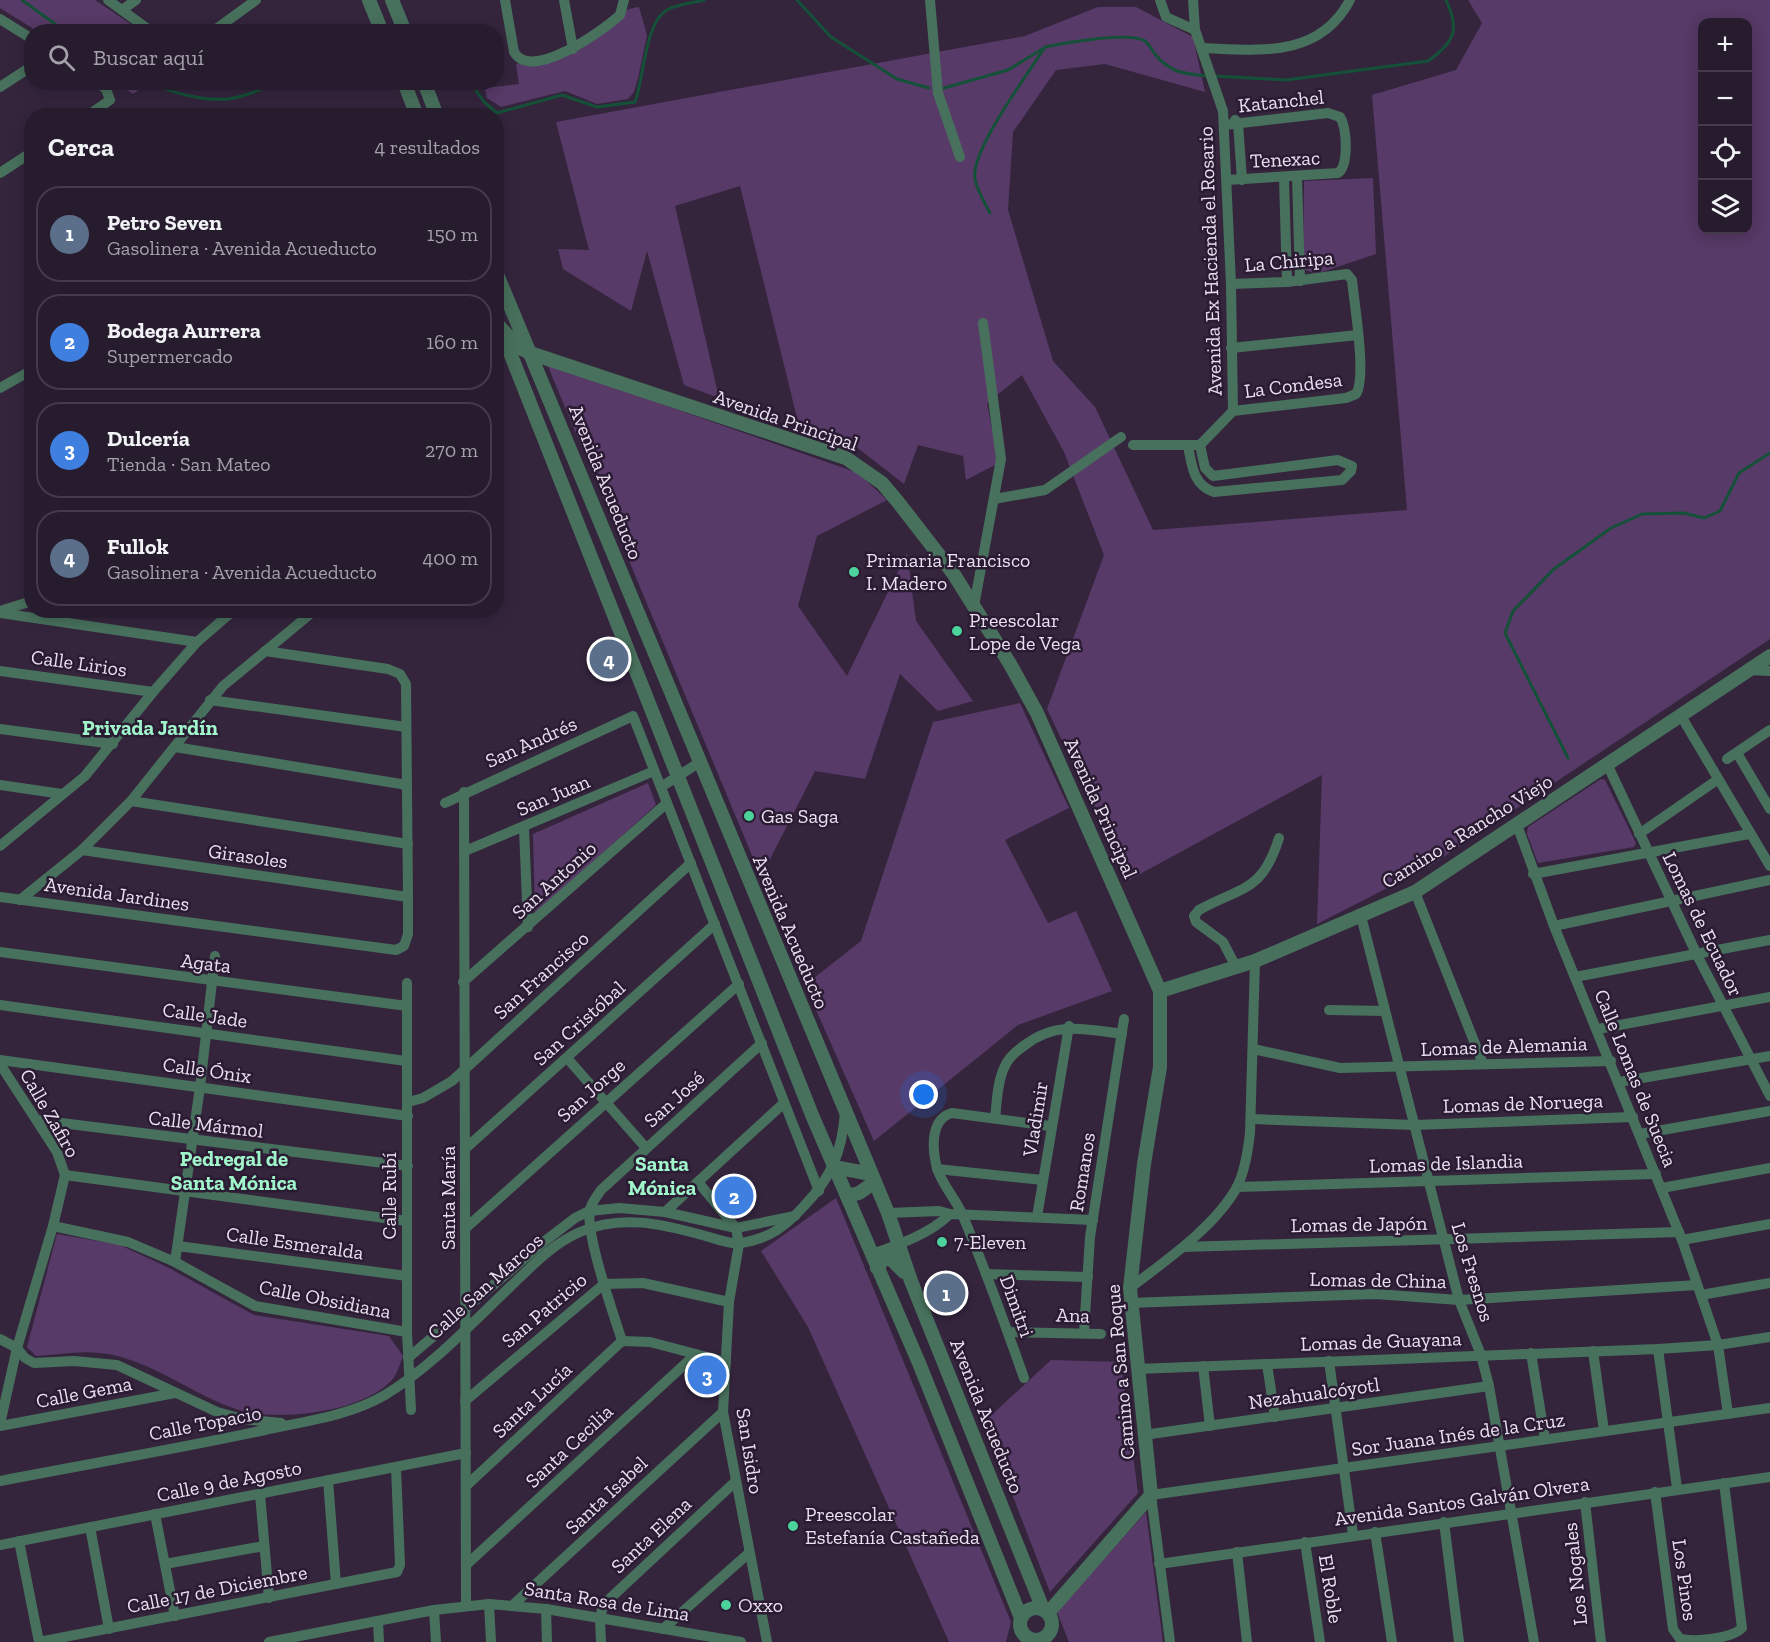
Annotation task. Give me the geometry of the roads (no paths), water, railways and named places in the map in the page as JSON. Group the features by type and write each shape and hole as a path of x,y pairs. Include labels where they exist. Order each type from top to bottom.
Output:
{"street":[{"path":"108,0 141,24"},
{"path":"122,10 136,0"},
{"path":"223,24 256,0"},
{"path":"369,0 379,24"},
{"path":"392,0 402,24"},
{"path":"505,0 513,47 519,59 527,62 540,60 573,48 617,18 624,4"},
{"path":"564,0 573,48"},
{"path":"930,0 938,93 960,157"},
{"path":"1160,0 1166,17 1195,30"},
{"name":"Avenida Ex Hacienda el Rosario","path":"1193,0 1195,30 1221,106 1224,125 1231,284 1233,411"},
{"path":"1202,48 1261,50 1309,40 1334,24 1350,0"},
{"path":"0,19 24,34"},
{"path":"0,87 24,71"},
{"path":"98,108 107,102 110,96 107,90"},
{"path":"407,90 414,108"},
{"path":"427,90 434,108"},
{"name":"Avenida Ex Hacienda el Rosario","path":"1221,106 1238,123 1242,180"},
{"name":"Katanchel","path":"1224,125 1328,113 1340,117 1344,126 1343,169"},
{"path":"0,172 24,157"},
{"name":"Tenexac","path":"1227,180 1297,178 1334,174 1343,169"},
{"path":"1284,178 1287,282"},
{"path":"1297,178 1300,281"},
{"name":"La Chiripa","path":"1231,284 1300,281 1344,273 1350,277 1358,335"},
{"name":"Avenida Acueducto","path":"504,291 888,1213 911,1281 1060,1642"},
{"path":"974,606 1001,459 983,323"},
{"path":"504,330 518,347 530,353"},
{"path":"1231,348 1358,335"},
{"name":"La Condesa","path":"1233,411 1337,400 1356,394 1360,384 1358,335"},
{"path":"504,338 676,778 834,1167 938,1411 1021,1618 1021,1637 1040,1641 1048,1616 1151,1495"},
{"name":"Avenida Principal","path":"530,353 846,458 864,468 898,502 953,573 1037,713 1160,992"},
{"path":"0,388 24,374"},
{"path":"1133,445 1200,445 1233,411"},
{"path":"994,499 1045,490 1121,437"},
{"path":"1188,446 1195,477 1207,490 1220,493 1342,480 1349,476 1352,466 1338,460 1222,476 1209,474 1205,468 1200,445"},
{"path":"1195,477 1205,468"},
{"path":"0,612 24,604"},
{"path":"0,612 24,616"},
{"path":"39,618 197,642"},
{"path":"2,843 85,776 197,642 225,618"},
{"name":"Avenida Jardines","path":"20,900 82,850 131,801 210,700 305,618"},
{"path":"265,651 395,671 400,674 406,684 408,897"},
{"name":"Camino a Rancho Viejo","path":"1160,992 1255,961 1415,892 1608,766 1770,656"},
{"path":"1748,670 1770,671"},
{"name":"Calle Lirios","path":"0,671 153,692"},
{"path":"210,700 406,728"},
{"name":"San Andrés","path":"445,803 633,716 654,771"},
{"path":"1681,716 1770,866"},
{"path":"0,729 113,744"},
{"path":"1770,730 1732,756 1770,809"},
{"path":"175,747 407,785"},
{"path":"661,787 700,762"},
{"name":"Lomas de Ecuador","path":"1608,766 1697,956 1749,1060 1770,1096"},
{"path":"654,771 819,1191"},
{"name":"San Juan","path":"465,850 524,828 654,771"},
{"path":"1639,834 1717,780"},
{"path":"0,785 62,794"},
{"name":"Santa María","path":"465,792 463,982 468,1226 464,1312 466,1329 466,1605"},
{"path":"131,801 408,844"},
{"name":"San Antonio","path":"463,982 667,803"},
{"name":"Calle Lomas de Suecia","path":"1517,825 1533,874 1681,1236 1718,1345 1728,1414"},
{"path":"524,828 528,927"},
{"path":"1533,874 1749,834"},
{"path":"1236,967 1223,942 1196,922 1194,916 1199,909 1259,880 1272,861 1279,838"},
{"name":"Girasoles","path":"82,850 408,897"},
{"name":"San Francisco","path":"408,1102 438,1091 691,863"},
{"path":"1554,926 1770,880"},
{"path":"1415,892 1483,1064"},
{"path":"0,897 20,900"},
{"name":"Avenida Jardines","path":"20,900 396,950 404,946 408,934 408,897"},
{"name":"Los Fresnos","path":"1361,916 1459,1300 1481,1355 1489,1386 1513,1512 1534,1642"},
{"name":"San Cristóbal","path":"466,1148 715,924"},
{"path":"1575,977 1697,956 1770,940"},
{"name":"Agata","path":"0,952 212,982 407,1006"},
{"path":"175,1262 193,1141 215,956"},
{"path":"1130,1288 1184,1247 1220,1210 1237,1187 1248,1154 1251,1119 1255,961"},
{"name":"Calle Rubí","path":"407,983 407,1332 411,1410"},
{"name":"San Jorge","path":"468,1226 606,1100 739,984"},
{"name":"Camino a San Roque","path":"1160,992 1160,1067 1143,1164 1130,1303 1170,1642"},
{"path":"1598,1029 1770,997"},
{"name":"Calle Jade","path":"0,1005 406,1061"},
{"path":"1329,1010 1385,1011"},
{"name":"Romanos","path":"1084,1332 1093,1220 1124,1019"},
{"path":"995,1118 1004,1069 1012,1055 1048,1031 1069,1026 1122,1034"},
{"name":"Vladimir","path":"1037,1217 1050,1126 1069,1026"},
{"name":"San José","path":"589,1211 601,1190 762,1042"},
{"name":"Lomas de Alemania","path":"1252,1049 1322,1066 1399,1067 1611,1061"},
{"path":"1619,1082 1770,1056"},
{"path":"567,1058 646,1148"},
{"name":"Calle Ónix","path":"0,1062 408,1116"},
{"name":"Calle Zafiro","path":"0,1062 57,1152 65,1175 54,1227 17,1348 0,1425"},
{"path":"665,1212 784,1103"},
{"path":"1640,1134 1770,1111"},
{"path":"739,1244 782,1229 819,1191 834,1167 842,1144 845,1113"},
{"path":"1043,1180 937,1169 934,1142 938,1122 943,1116 952,1113 1050,1126"},
{"name":"Lomas de Noruega","path":"1251,1119 1414,1125 1633,1117"},
{"name":"Calle Mármol","path":"37,1119 193,1141 408,1166"},
{"path":"834,1167 873,1178 859,1193 847,1196"},
{"path":"1662,1188 1770,1168"},
{"name":"Dimitri","path":"937,1169 962,1213 1024,1378"},
{"name":"Lomas de Islandia","path":"1237,1187 1429,1183 1656,1174"},
{"path":"65,1175 407,1221"},
{"path":"698,1182 736,1228"},
{"name":"Calle San Marcos","path":"464,1312 554,1234 589,1211 619,1208 665,1212 736,1228 751,1227 795,1216"},
{"path":"589,1211 604,1284 622,1341 642,1341 726,1362"},
{"path":"888,1213 939,1211 950,1214 1093,1220"},
{"path":"872,1254 899,1245 940,1223 950,1214"},
{"name":"Calle San Marcos","path":"409,1378 466,1329 556,1245 591,1227 613,1222 657,1224 739,1244"},
{"name":"Lomas de Japón","path":"1184,1247 1681,1236 1770,1224"},
{"name":"Calle Obsidiana","path":"54,1227 113,1237 175,1262 255,1306 407,1332"},
{"name":"San Isidro","path":"736,1228 739,1244 729,1302 723,1413 767,1642"},
{"name":"Calle Esmeralda","path":"178,1246 407,1276"},
{"path":"877,1268 887,1258 894,1259 911,1281"},
{"path":"986,1274 1088,1277"},
{"name":"San Patricio","path":"465,1401 604,1284 643,1283 729,1302"},
{"name":"Lomas de China","path":"1130,1303 1375,1294 1459,1300 1699,1290 1770,1283"},
{"path":"408,1358 464,1312"},
{"name":"Ana","path":"1008,1332 1101,1334"},
{"name":"Lomas de Guayana","path":"1137,1369 1658,1349 1718,1345 1770,1337"},
{"path":"0,1339 17,1348 34,1363 74,1360 117,1365 217,1412 243,1419 293,1424"},
{"name":"Santa Lucía","path":"466,1486 622,1341"},
{"path":"1658,1349 1677,1488"},
{"path":"1593,1352 1604,1431"},
{"path":"1531,1353 1545,1439"},
{"name":"Santa Cecilia","path":"466,1565 696,1354"},
{"path":"1329,1361 1342,1470 1353,1535"},
{"path":"1266,1364 1275,1417"},
{"path":"1203,1366 1210,1426"},
{"name":"Calle Topacio","path":"0,1481 293,1424 360,1407 409,1378"},
{"name":"Nezahualcóyotl","path":"1144,1435 1489,1386"},
{"name":"Calle Gema","path":"0,1425 175,1393"},
{"path":"938,1411 960,1400"},
{"name":"Sor Juana Inés de la Cruz","path":"1151,1495 1342,1470 1770,1408"},
{"name":"Santa Isabel","path":"514,1604 723,1413"},
{"name":"Calle 9 de Agosto","path":"0,1545 466,1453"},
{"name":"Calle 17 de Diciembre","path":"39,1642 393,1574 400,1570 396,1468"},
{"name":"Avenida Santos Galván Olvera","path":"1159,1564 1655,1491 1770,1477"},
{"path":"328,1480 336,1584"},
{"name":"Santa Elena","path":"600,1618 600,1610 607,1600 735,1482"},
{"name":"Los Pinos","path":"1655,1491 1676,1636 1688,1640 1733,1635 1742,1628 1743,1623 1724,1483"},
{"path":"260,1494 269,1598"},
{"name":"Los Nogales","path":"1586,1502 1601,1642"},
{"path":"155,1514 175,1616"},
{"path":"1444,1522 1459,1642"},
{"path":"90,1527 109,1629"},
{"path":"1375,1532 1392,1642"},
{"path":"19,1541 39,1642"},
{"name":"El Roble","path":"1305,1542 1320,1642"},
{"path":"165,1564 264,1546"},
{"path":"1237,1552 1247,1642"},
{"path":"663,1629 749,1553"},
{"path":"489,1604 491,1642"},
{"name":"Santa Rosa de Lima","path":"269,1642 319,1637 378,1621 466,1605 514,1604 741,1642"},
{"path":"1021,1618 1033,1608 1048,1616"},
{"path":"546,1609 547,1642"},
{"path":"434,1610 436,1642"},
{"path":"600,1618 601,1642"},
{"path":"378,1621 379,1642"}],"waterway":[{"path":"22,0 55,24"},
{"path":"504,111 562,95 597,107 635,102 650,38 660,16 671,8 704,0"},
{"path":"797,0 831,37 897,79 929,88"},
{"path":"1215,76 1286,80 1428,61 1444,48 1452,34 1453,19 1446,0"},
{"path":"990,213 975,179 981,150 1014,93 1045,47 1095,39 1135,38 1145,41 1155,54 1172,69 1208,76"},
{"path":"944,88 1008,70 1044,48"},
{"path":"170,90 199,98 219,99 242,96 259,90"},
{"path":"476,90 491,108"},
{"path":"1568,758 1505,633 1513,611 1554,569 1611,528 1642,514 1684,513 1704,518 1720,511 1739,473 1770,453"}],"place":[{"name":"Primaria Francisco I. Madero","path":"854,572"},
{"name":"Preescolar Lope de Vega","path":"957,631"},
{"name":"Fullok","path":"609,659"},
{"name":"Gas Saga","path":"749,816"},
{"name":"Bodega Aurrera","path":"734,1196"},
{"name":"7-Eleven","path":"942,1242"},
{"name":"Petro Seven","path":"946,1293"},
{"name":"Dulcería","path":"707,1375"},
{"name":"Preescolar Estefanía Castañeda","path":"793,1526"},
{"name":"Oxxo","path":"726,1605"}],"district":[{"name":"Privada Jardín","path":"150,728"},
{"name":"Pedregal de Santa Mónica","path":"234,1171"},
{"name":"Santa Mónica","path":"662,1176"}]}
